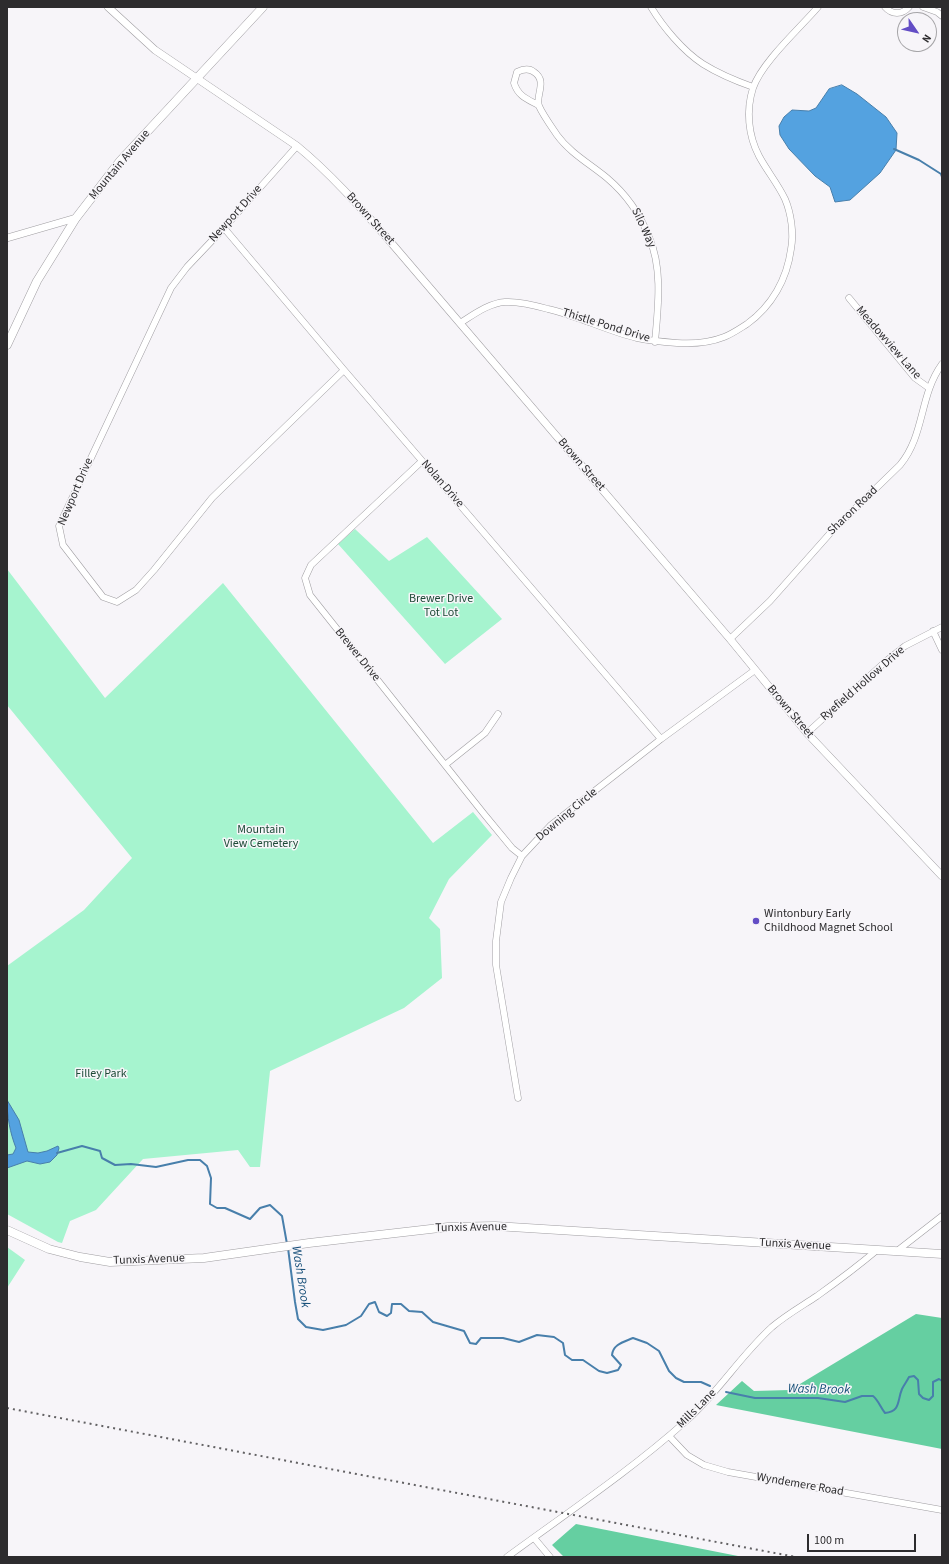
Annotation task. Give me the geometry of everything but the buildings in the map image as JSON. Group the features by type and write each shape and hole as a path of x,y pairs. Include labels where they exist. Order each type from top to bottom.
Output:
{"main road":[{"name":"Mountain Avenue","path":"7,345 37,281 76,218 120,161 263,7"},
{"name":"Tunxis Avenue","path":"7,1230 49,1249 80,1257 110,1262 204,1258 448,1226 495,1226 942,1254"}],"street":[{"name":"Brown Street","path":"108,7 155,50 297,146 340,185 730,639 807,733 942,876"},
{"path":"652,7 661,23 687,51 702,63 734,80 753,87"},
{"name":"Thistle Pond Drive","path":"460,323 492,305 504,302 518,303 559,312 636,338 655,342 700,343 714,341 725,337 738,330 761,313 773,299 789,264 792,244 791,223 786,201 759,156 749,132 749,108 753,87 764,68 818,7"},
{"path":"885,7 888,11 896,13 903,12 909,7"},
{"path":"923,7 942,16"},
{"name":"Silo Way","path":"538,105 541,84 539,77 531,70 526,69 517,72 514,83 518,93 527,100 538,105 557,135 576,154 617,187 628,198 642,219 650,238 658,270 658,299 655,342"},
{"name":"Newport Drive","path":"297,146 187,267 171,288 59,526 63,545 103,597 118,602 136,590 212,498 344,370"},
{"path":"8,237 76,218"},
{"name":"Nolan Drive","path":"224,228 661,739"},
{"name":"Meadowview Lane","path":"849,298 915,378 929,388"},
{"name":"Sharon Road","path":"730,639 770,601 832,530 908,456 917,436 929,388 935,373 942,364"},
{"name":"Brewer Drive","path":"422,461 311,565 305,578 310,595 512,848 522,856"},
{"name":"Ryefield Hollow Drive","path":"807,733 885,662 905,646 942,627"},
{"path":"933,631 942,650"},
{"name":"Downing Circle","path":"518,1098 496,965 496,941 501,902 522,856 551,825 661,739 755,670"},
{"path":"445,765 485,733 498,714"},
{"path":"897,1251 942,1216"},
{"name":"Mills Lane","path":"507,1557 589,1498 669,1436 704,1404 758,1341 773,1327 849,1273 877,1250"},
{"name":"Wyndemere Road","path":"669,1436 687,1455 704,1465 728,1472 942,1510"},
{"path":"534,1538 550,1557"}],"green space":[{"name":"Brewer Drive Tot Lot","path":"355,529 389,561 427,537 502,619 445,664 338,544"},
{"name":"Mountain View Cemetery","path":"7,569 105,698 223,583 433,843 473,812 492,835 449,879 429,918 440,929 442,978 404,1008 270,1071 260,1167 250,1167 238,1150 143,1159 96,1210 70,1221 62,1243 7,1214 7,966 84,910 132,858 7,705"},
{"path":"7,1247 25,1260 7,1288"},
{"path":"916,1314 942,1318 942,1449 716,1405 742,1381 754,1391 790,1390"},
{"path":"576,1524 743,1557 564,1557 552,1545"}],"water":[{"path":"842,85 857,94 886,117 897,133 896,150 880,173 850,200 835,202 830,187 815,176 789,149 780,135 779,126 784,117 792,110 809,111 816,108 829,89"},
{"path":"7,1100 19,1120 28,1152 38,1153 58,1146 59,1148 57,1155 50,1162 40,1164 27,1161 7,1168 7,1155 13,1154 16,1148 9,1124"}],"waterway":[{"path":"894,149 919,160 941,174 942,177"},
{"path":"942,230 942,235"},
{"name":"Wash Brook","path":"57,1153 82,1146 100,1151 102,1158 115,1165 131,1164 156,1167 188,1160 200,1160 207,1166 211,1178 210,1204 217,1208 225,1208 250,1219 260,1208 270,1205 282,1216 287,1244"},
{"name":"Wash Brook","path":"288,1248 298,1319 306,1327 323,1330 346,1325 361,1316 369,1304 375,1302 379,1312 387,1316 391,1313 392,1304 401,1304 409,1311 422,1312 433,1322 464,1331 470,1343 476,1344 481,1338 503,1338 519,1342 537,1335 554,1337 563,1343 565,1355 572,1360 583,1360 599,1371 607,1373 618,1370 621,1365 612,1355 614,1348 633,1338 647,1343 659,1351 669,1371 676,1378 684,1382 701,1382 710,1386"},
{"name":"Wash Brook","path":"726,1392 755,1398 818,1398 845,1402 862,1396 873,1396 885,1413 896,1408 902,1389 909,1377 914,1376 918,1380 919,1394 923,1398 929,1400 933,1396 933,1382 939,1379 942,1381"}],"railway":[{"path":"7,1408 796,1557"}],"place":[{"name":"Wintonbury Early Childhood Magnet School","path":"756,921"}],"park label":[{"name":"Filley Park","path":"101,1074"}]}
